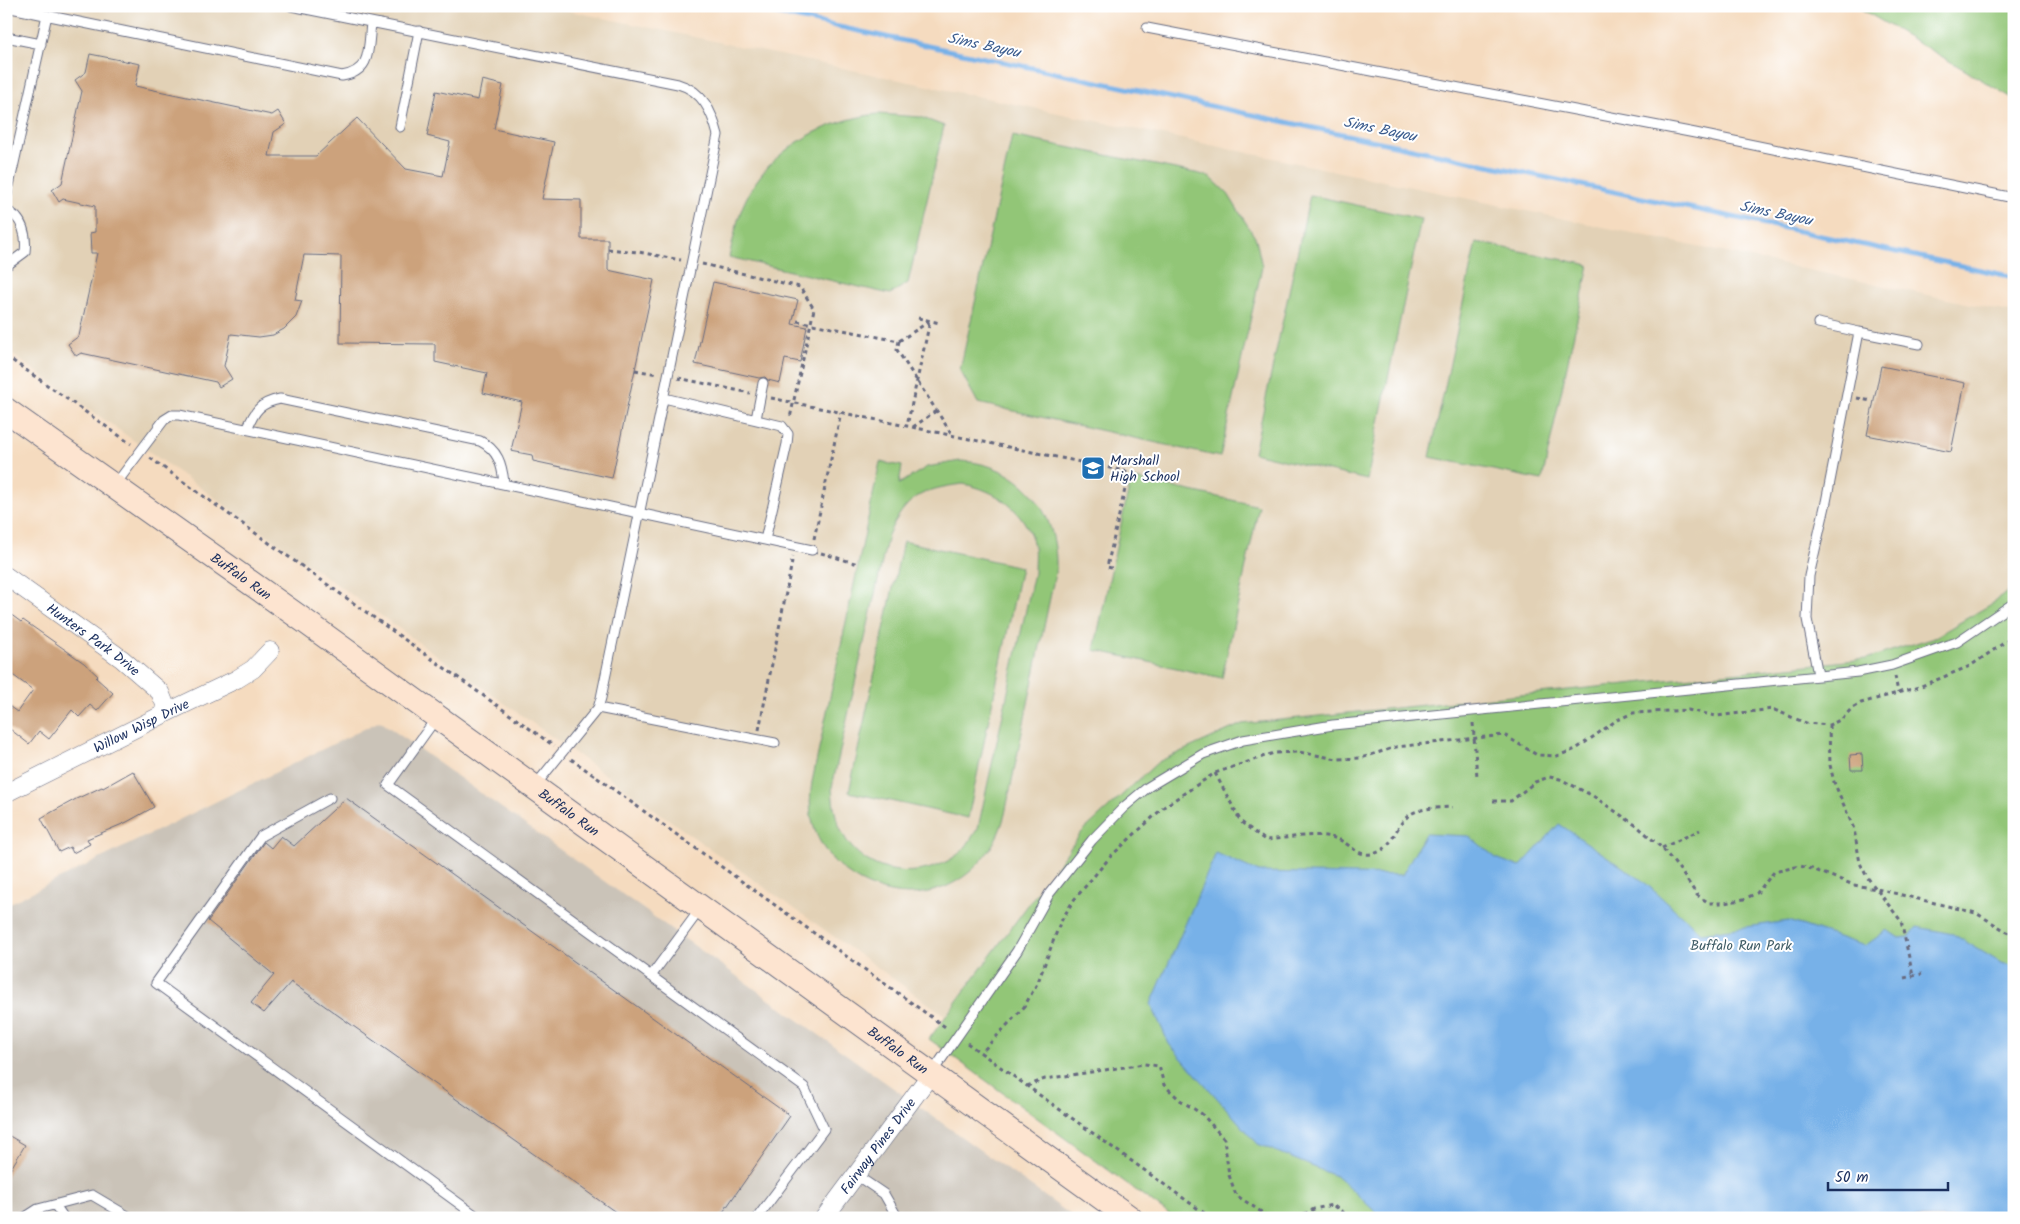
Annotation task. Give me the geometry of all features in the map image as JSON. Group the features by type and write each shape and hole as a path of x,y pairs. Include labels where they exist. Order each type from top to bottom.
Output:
{"street":[{"name":"Buffalo Run","path":"6,410 437,716 1130,1218"},
{"name":"Hunters Park Drive","path":"6,576 122,659 160,692 168,712"},
{"name":"Willow Wisp Drive","path":"6,793 237,679 253,669 270,651"},
{"name":"Fairway Pines Drive","path":"824,1218 931,1074"}],"lane":[{"path":"291,6 678,84 689,87 699,95 712,113 718,135 601,698 598,708 534,787"},
{"path":"6,7 342,76 353,74 362,69 368,55 371,23"},
{"path":"6,199 47,15"},
{"path":"1147,28 1695,133 2014,198"},
{"path":"400,128 419,31"},
{"path":"6,37 41,44"},
{"path":"6,212 10,212 18,220 23,228 26,242 25,252 6,266"},
{"path":"1818,323 1920,344"},
{"path":"1818,675 1807,619 1809,576 1826,502 1858,332"},
{"path":"756,419 763,383"},
{"path":"664,398 782,426 788,434 765,540"},
{"path":"247,429 253,414 259,408 269,401 280,399 480,441 489,446 502,463 504,483"},
{"path":"114,486 164,420 179,415 812,550"},
{"path":"931,1074 1017,951 1049,894 1092,840 1124,807 1148,788 1203,754 1243,740 1333,725 1858,672 1892,665 1957,642 2014,603"},
{"path":"598,708 775,743"},
{"path":"437,716 388,785 804,1087 824,1129 758,1217"},
{"path":"330,798 261,836 156,983 479,1218"},
{"path":"651,976 701,908"},
{"path":"856,1175 884,1194 896,1215 893,1218"},
{"path":"24,1218 38,1209 92,1195 131,1218"},
{"path":"55,1204 64,1218"}],"path":[{"path":"608,249 638,252 692,262 800,287 814,309 794,403 789,421 782,426"},
{"path":"918,318 940,322"},
{"path":"797,320 899,341 930,321"},
{"path":"907,426 930,321"},
{"path":"899,341 897,350 953,436"},
{"path":"6,356 1211,1218"},
{"path":"635,370 1129,472 1107,566 1112,568"},
{"path":"913,427 936,411"},
{"path":"841,412 812,550 858,564"},
{"path":"757,739 795,546"},
{"path":"981,1053 1024,1007 1038,982 1060,923 1073,901 1111,856 1165,806 1215,773 1274,752 1299,752 1336,759 1361,758 1396,747 1504,735 1536,755 1557,756 1576,749 1617,720 1633,713 1688,710 1716,716 1772,710 1806,723 1830,725 1842,719 1852,708 1860,703 1919,687 1970,666 2014,636"},
{"path":"1892,665 1898,693"},
{"path":"1472,711 1477,777"},
{"path":"1830,725 1830,765 1834,782 1854,829 1860,863 1867,877 1901,921 1913,976"},
{"path":"1215,773 1241,822 1265,840 1322,836 1338,839 1350,846 1358,854 1371,854 1383,850 1407,816 1422,810 1452,807"},
{"path":"1493,801 1511,801 1535,782 1549,777 1560,779 1593,796 1637,826 1662,848 1697,895 1709,903 1725,903 1744,899 1757,893 1774,872 1784,868 1800,866 1854,885 1976,913 2014,936"},
{"path":"1662,848 1700,830"},
{"path":"1904,978 1922,974"},
{"path":"1027,1086 1045,1080 1144,1064 1159,1066 1164,1085 1180,1100 1202,1114 1224,1139 1229,1175 1236,1195 1270,1218"},
{"path":"1297,1218 1314,1209 1332,1205 1352,1218"}],"shaded area":[{"name":"Marshall High School","path":"6,6 546,6 2014,313 2014,586 1995,602 1935,637 1866,659 1242,724 1082,832 946,1016 6,350"},
{"path":"380,721 1075,1218 6,1218 6,905"}],"green space":[{"path":"1856,6 2014,6 2014,99"},
{"path":"878,114 920,117 944,126 908,283 890,294 729,257 738,220 746,199 756,181 769,165 801,140 819,130 858,117"},
{"path":"1012,136 1200,174 1210,177 1228,194 1256,239 1262,267 1220,457 978,403 960,370"},
{"path":"1310,195 1421,219 1367,480 1254,453"},
{"path":"1476,242 1589,265 1542,480 1430,457"},
{"path":"960,461 982,464 1001,471 1018,481 1032,494 1043,510 1055,548 1056,569 1005,814 996,837 984,857 968,873 949,885 929,892 906,894 883,890 860,881 837,864 825,850 816,833 810,808 810,798 880,462 902,466 899,484 927,467","holes":["963,484 998,497 1017,512 1030,533 1034,546 1034,573 978,828 963,850 950,860 935,867 919,871 887,869 872,863 858,854 847,841 836,815 832,787 888,535 901,512 916,497 948,486"]},
{"path":"1131,478 1259,506 1222,678 1094,650"},
{"path":"903,541 1021,567 968,818 849,792"},
{"name":"Buffalo Run Park","path":"2014,586 2014,1218 1174,1218 929,1039 1082,832 1158,762 1242,724 1866,659 1935,637 1995,602"}],"water":[{"path":"1559,824 1643,881 1701,933 1789,921 1865,946 1887,930 1899,938 1909,937 1917,927 1953,934 2001,963 2014,966 2014,1218 1382,1218 1338,1177 1258,1144 1169,1044 1151,1004 1216,853 1259,872 1402,875 1425,834 1469,836 1496,858 1520,867"}],"building":[{"path":"90,54 140,64 135,86 272,115 278,111 286,124 274,132 269,156 316,156 357,118 406,169 443,176 450,142 427,136 436,91 478,100 482,80 503,85 494,129 554,142 542,199 581,200 581,239 608,239 608,270 654,280 612,478 533,461 532,455 511,451 522,402 483,393 487,373 435,362 435,344 340,343 341,256 304,255 295,300 302,301 296,317 284,329 273,335 259,337 231,334 224,366 232,379 219,387 216,382 81,353 76,356 68,344 79,336 97,253 91,253 90,233 95,232 95,206 63,199 59,202 52,190 62,183 82,91 75,80 86,72"},
{"path":"713,282 798,300 792,324 807,327 800,362 785,359 780,383 768,380 765,377 759,378 695,364"},
{"path":"1881,366 1965,383 1951,452 1867,435"},
{"path":"6,611 21,622 23,620 84,663 98,676 96,678 113,693 97,711 90,705 79,717 72,710 49,739 39,731 29,744 6,726 6,704 17,712 33,690 6,670"},
{"path":"1862,754 1863,770 1851,770 1850,755"},
{"path":"133,771 154,807 127,822 87,839 90,844 73,853 70,847 59,852 41,818"},
{"path":"346,798 790,1116 719,1218 624,1218 291,982 264,1013 251,1003 274,975 208,921 264,842 271,848 281,836 294,846"},
{"path":"6,1134 25,1145 6,1177"}],"waterway":[{"name":"Sims Bayou","path":"741,6 2014,277"}],"place":[{"name":"Marshall High School","path":"1093,468"}]}
